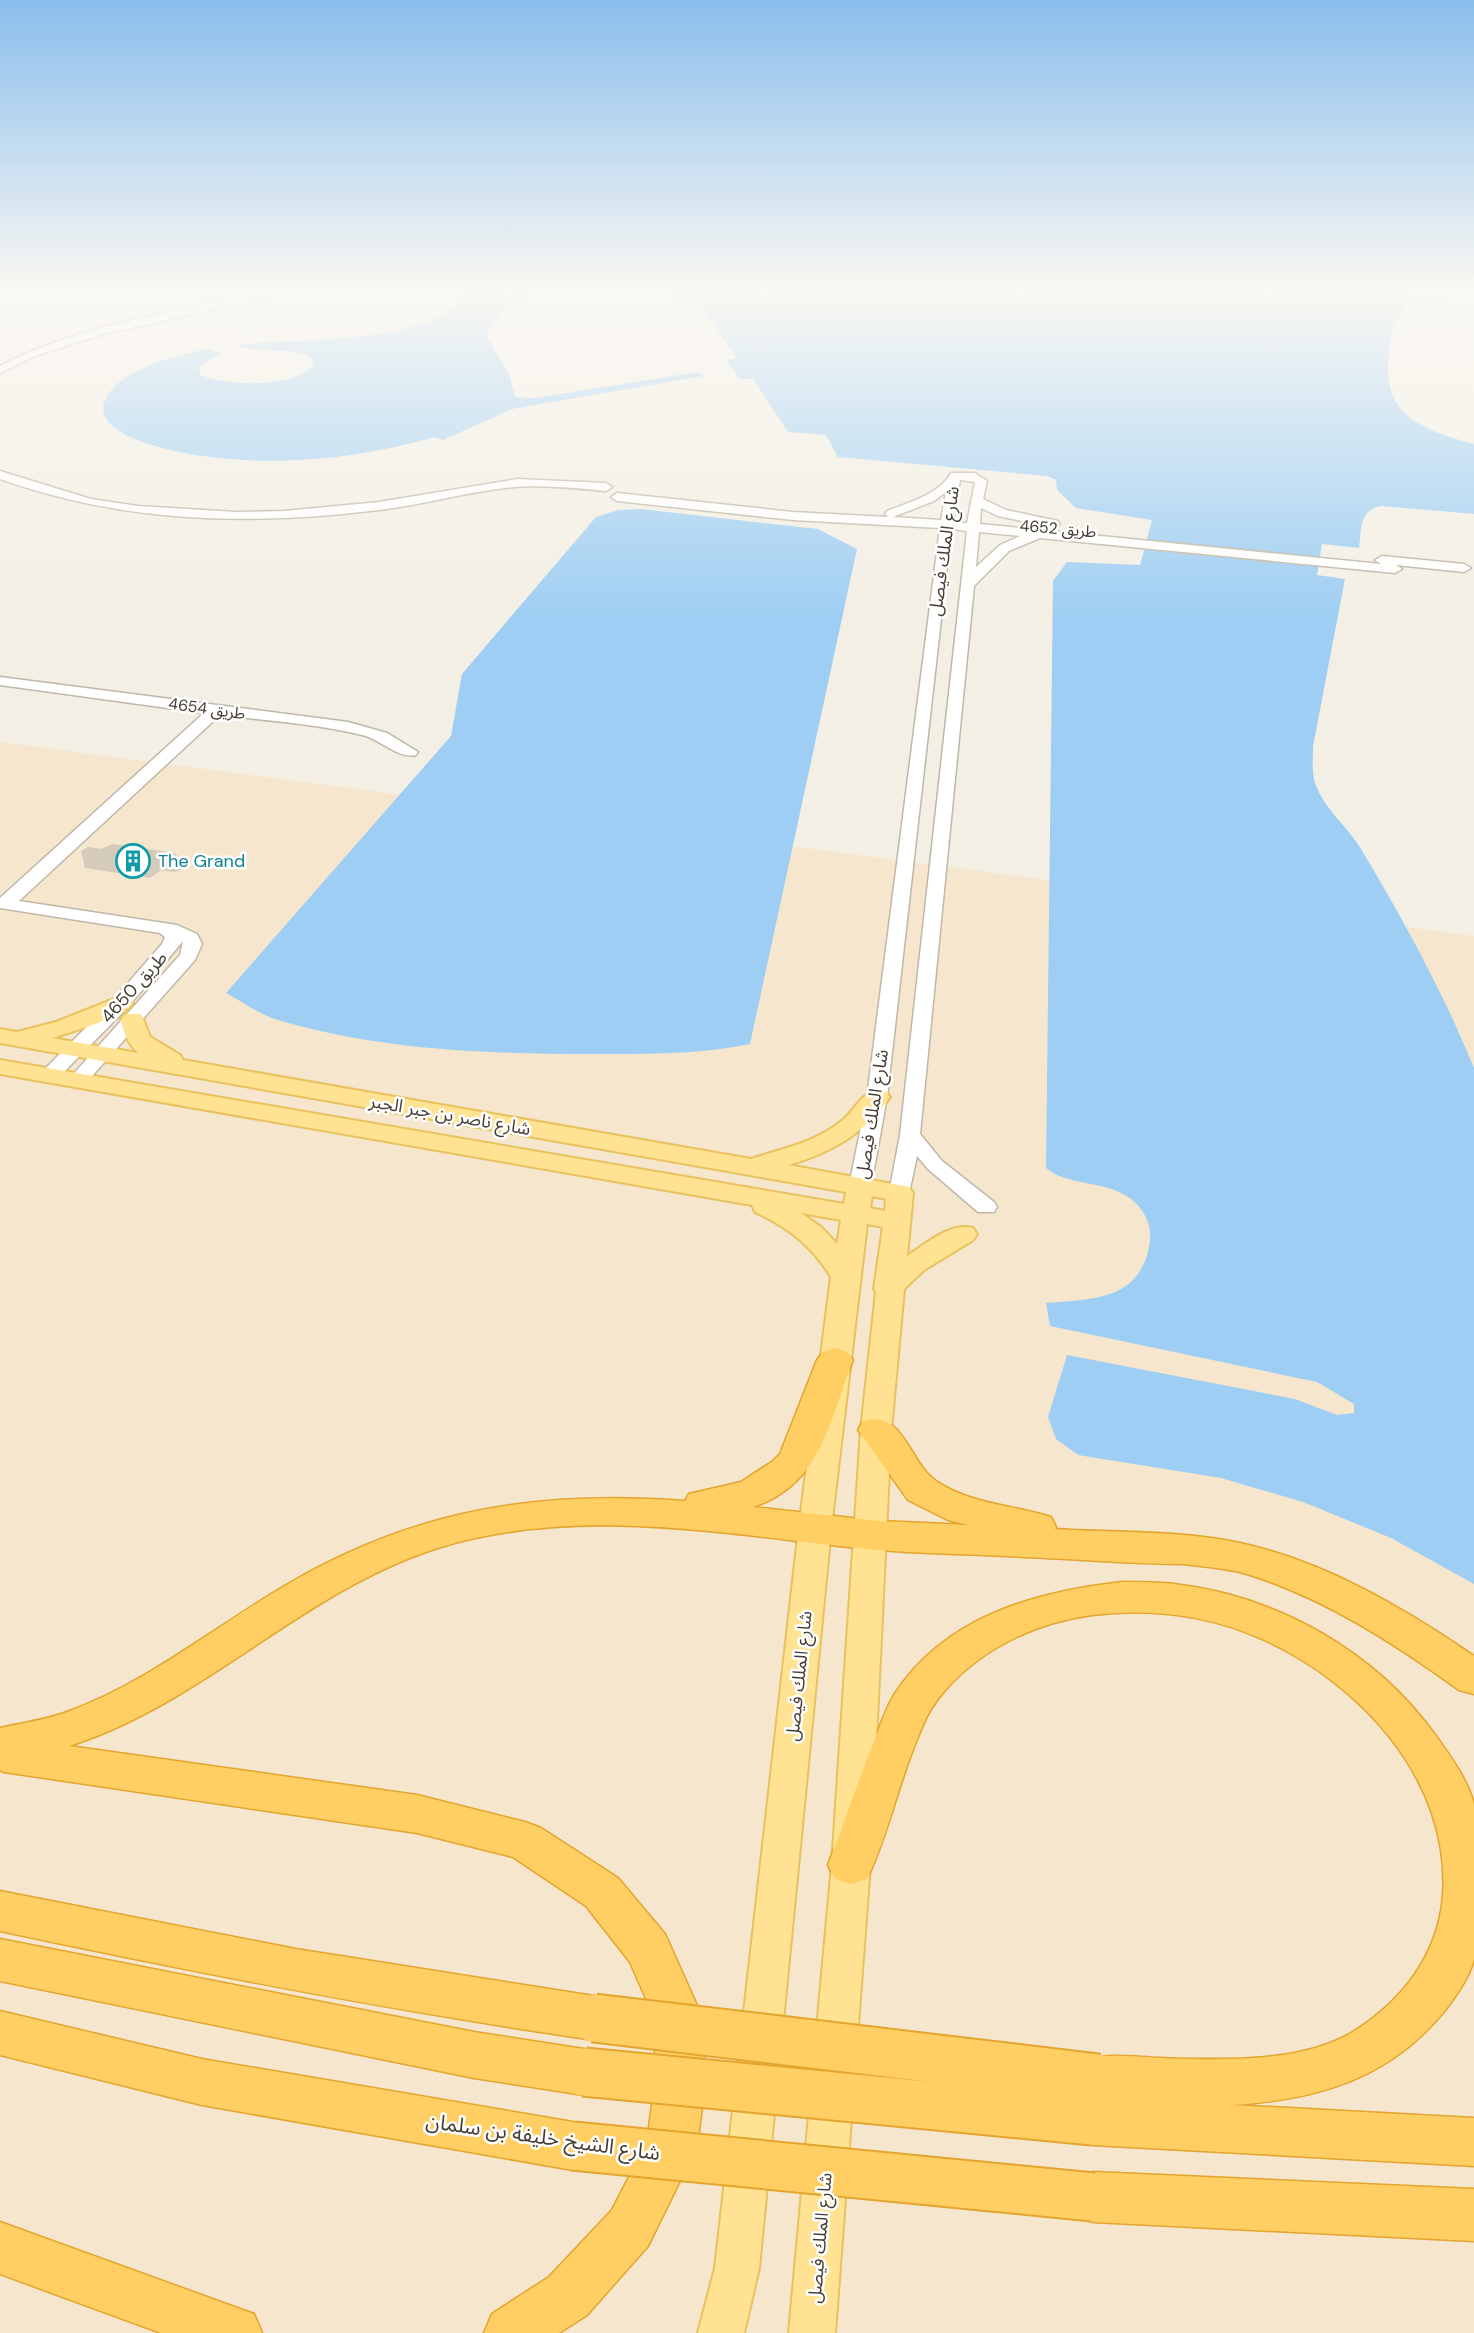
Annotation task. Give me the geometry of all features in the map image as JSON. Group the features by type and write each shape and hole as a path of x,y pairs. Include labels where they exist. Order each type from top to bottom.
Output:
{"highway":[{"path":"0,1745 74,1729 118,1711 312,1590 419,1540 460,1527 522,1514 728,1502 761,1490 774,1482 796,1460 835,1360"},
{"path":"876,1430 920,1490 961,1510 1015,1524 1251,1560 1309,1582 1419,1639 1474,1678"},
{"path":"609,1510 686,1513 868,1534 1183,1550"},
{"path":"0,1960 461,2052 584,2072 1095,2099 1194,2082 1276,2080 1349,2059 1408,2021 1448,1969 1466,1909 1466,1850 1449,1793 1418,1739 1375,1692 1326,1654 1272,1625 1213,1606 1154,1597 1107,1597 1040,1609 987,1632 943,1665 909,1707 888,1758 851,1865"},
{"path":"0,1753 417,1814 525,1841 602,1892 648,1949 679,2019 680,2083 672,2146 630,2228 568,2296 512,2333"},
{"path":"0,1911 247,1963 479,2003 594,2018 1095,2099 1474,2142"},
{"name":"شارع الشيخ خليفة بن سلمان","path":"0,2033 202,2082 573,2146 1093,2196 1474,2215"},
{"path":"0,2248 235,2333"}],"main road":[{"path":"2,1037 67,1027 96,1016 127,1011 134,1034 143,1047 198,1071"},
{"name":"شارع ناصر بن جبر الجبر","path":"2,1037 751,1167 857,1199 898,1207"},
{"name":"شارع ناصر بن جبر الجبر","path":"0,1067 728,1191 857,1199"},
{"path":"751,1167 787,1159 836,1138 864,1116 877,1097"},
{"path":"728,1191 788,1216 814,1234 831,1251 845,1277"},
{"name":"شارع الملك فيصل","path":"721,2333 737,2268 815,1528 857,1199"},
{"name":"شارع الملك فيصل","path":"812,2333 851,1865 868,1534 888,1289 898,1207"},
{"path":"888,1289 914,1264 963,1234"},
{"path":"735,2333 737,2268"}],"street":[{"path":"0,475 48,492 94,502 148,510 219,514 292,513 366,507 528,483 603,491"},
{"name":"شارع الملك فيصل","path":"857,1199 877,1097 941,557 954,480 955,476 979,479 910,1135 898,1207"},
{"path":"891,514 930,498 954,480"},
{"path":"0,484 38,498 102,511 169,518 240,520 355,514 520,491 603,491"},
{"name":"طريق 4652","path":"603,491 622,487 622,495 766,513 1082,530 1099,536"},
{"path":"976,501 1002,513 1082,530"},
{"name":"طريق 4652","path":"766,513 891,514 947,522"},
{"path":"830,518 912,530 937,544 941,557"},
{"name":"طريق 4652","path":"973,524 1047,535 1099,536 1466,573"},
{"path":"967,586 1001,550 1023,538 1047,535"},
{"name":"طريق 4654","path":"0,681 360,729 393,741 410,752"},
{"path":"2,903 217,709"},
{"name":"طريق 4650","path":"2,903 177,930 191,938 193,950 127,1011 76,1049 50,1076"},
{"name":"طريق 4650","path":"78,1080 102,1054 127,1011"},
{"path":"910,1135 942,1172 986,1207"}],"shaded area":[{"path":"0,742 1474,936 1474,2333 0,2333"}],"water":[{"path":"106,401 559,401 512,409 443,440 435,437 349,455 261,461 191,454 155,446 119,431 107,420 103,408"},
{"path":"767,401 1396,401 1412,419 1428,429 1474,444 1474,514 1382,506 1365,515 1359,548 1322,544 1317,575 1345,579 1313,746 1313,767 1315,783 1321,797 1361,849 1407,929 1436,984 1474,1068 1474,1584 1391,1538 1303,1502 1221,1478 1078,1455 1056,1439 1048,1417 1067,1355 1295,1399 1337,1415 1354,1413 1354,1404 1317,1382 1050,1326 1046,1303 1082,1300 1113,1293 1137,1275 1145,1260 1150,1241 1146,1218 1131,1199 1110,1188 1065,1178 1046,1168 1053,581 1067,562 1140,565 1152,520 1076,508 1057,490 1056,480 1047,476 838,457 826,435 788,432"},
{"path":"641,509 818,529 857,549 750,1044 650,1054 512,1053 433,1048 355,1038 278,1020 258,1012 226,993 451,736 462,674 596,517 618,510"}],"building":[{"name":"The Grand","path":"113,844 175,853 184,869 174,872 161,870 150,878 85,868 81,851 88,847 101,849"}],"place":[{"name":"The Grand","path":"133,861"}]}
